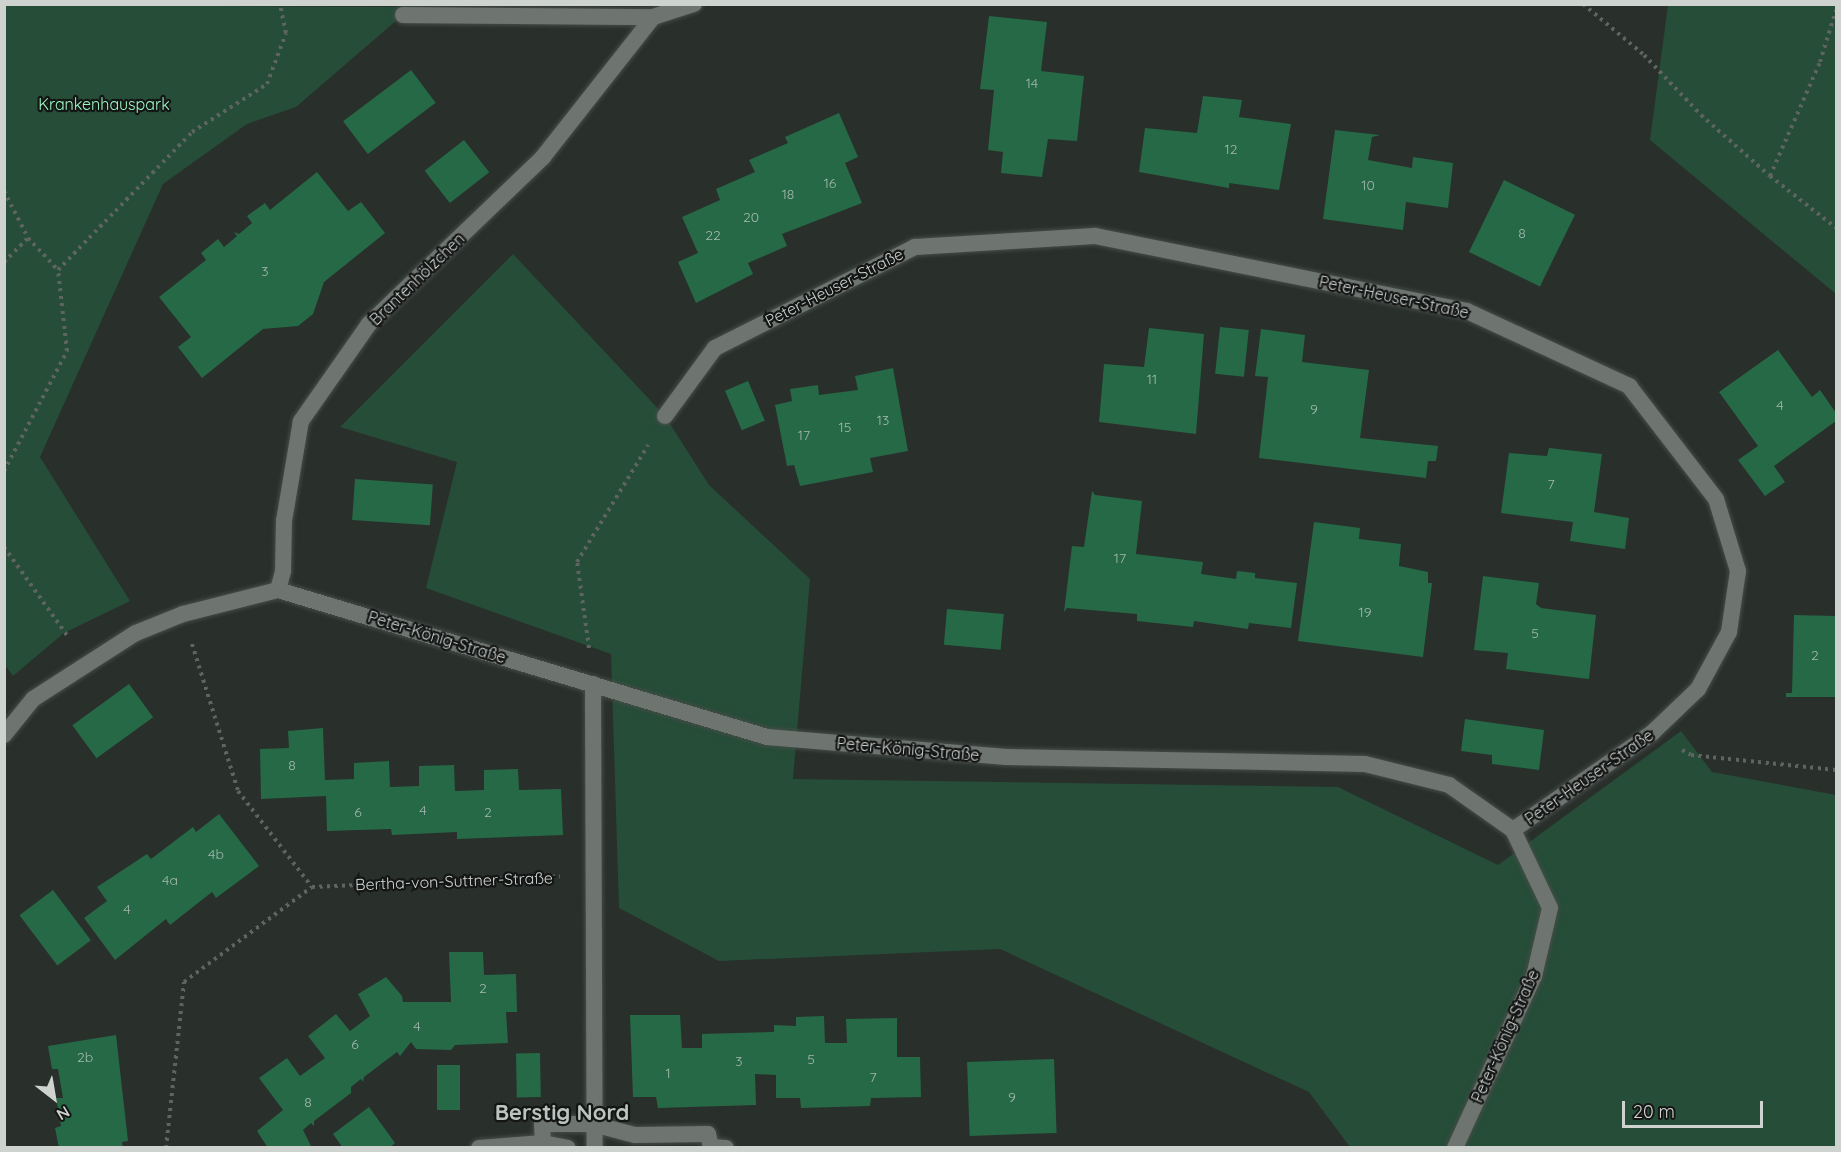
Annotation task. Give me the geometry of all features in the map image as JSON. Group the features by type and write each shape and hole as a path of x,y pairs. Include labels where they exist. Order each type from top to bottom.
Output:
{"street":[{"path":"403,15 653,17 694,4"},
{"name":"Brantenhölzchen","path":"278,590 283,571 284,521 301,421 369,324 543,157 653,17"},
{"name":"Peter-Heuser-Straße","path":"665,416 715,348 915,247 1095,236 1467,311 1629,386 1716,499 1738,571 1729,632 1698,688 1652,733 1513,831"},
{"path":"4,735 33,699 136,633 183,614 278,590"},
{"name":"Peter-König-Straße","path":"278,590 767,737 1006,757 1365,764 1449,784 1513,831 1550,908 1534,976 1455,1148"},
{"path":"593,684 595,875 592,1124 595,1148"},
{"path":"543,1143 542,1124 592,1124 635,1136 708,1134 711,1147 726,1148"},
{"path":"479,1148 543,1143 568,1148"}],"path":[{"path":"58,270 192,132 267,84 286,33 280,4"},
{"path":"1583,4 1644,54 1701,115 1770,176 1836,228"},
{"path":"1770,176 1820,62 1836,10"},
{"path":"4,191 28,238 58,270 67,351 4,471"},
{"path":"4,262 28,238"},
{"path":"593,684 578,562 665,416"},
{"path":"4,547 88,662"},
{"path":"166,1148 183,982 312,887 238,791 183,614"},
{"path":"1652,733 1691,755 1836,770"},
{"name":"Bertha-von-Suttner-Straße","path":"312,887 595,875"}],"green space":[{"name":"Krankenhauspark","path":"5,5 412,7 296,107 247,124 163,184 40,457 130,601 64,633 13,676 5,665"},
{"path":"1668,5 1836,5 1836,294 1650,140"},
{"path":"513,254 665,416 709,485 810,579 793,779 1338,787 1498,865 1681,731 1712,772 1836,795 1836,1147 1350,1147 1309,1092 1000,949 719,961 619,908 611,654 426,588 457,462 340,427"}],"building":[{"path":"989,16 1047,22 1041,71 1084,76 1077,141 1048,139 1042,177 1001,173 1003,152 988,150 994,90 980,89"},
{"path":"411,70 436,103 368,154 343,121"},
{"path":"1203,96 1242,100 1239,117 1291,124 1279,190 1229,183 1229,188 1139,172 1145,128 1197,133"},
{"path":"839,113 858,157 845,163 862,203 782,234 787,246 748,263 753,274 696,303 678,262 698,253 682,217 720,200 716,189 755,172 749,160 788,143 785,137"},
{"path":"1335,130 1380,135 1372,137 1368,160 1412,168 1413,157 1453,163 1448,208 1406,202 1403,230 1323,219"},
{"path":"464,140 489,172 450,203 425,171"},
{"path":"317,172 348,211 361,202 385,233 324,282 313,314 298,326 263,329 202,378 178,347 191,337 159,297 206,260 201,253 218,239 224,247 237,236 234,232 239,234 252,223 247,216 265,203 270,210"},
{"path":"1504,180 1575,215 1540,287 1469,252"},
{"path":"1220,327 1249,330 1244,377 1215,374"},
{"path":"1149,328 1204,334 1196,434 1099,422 1104,364 1144,367"},
{"path":"1261,329 1305,335 1302,362 1369,370 1360,438 1438,446 1436,461 1428,461 1426,478 1259,458 1268,377 1255,376"},
{"path":"1778,350 1812,397 1820,390 1836,413 1836,421 1774,466 1785,482 1765,496 1738,460 1758,446 1719,392"},
{"path":"893,368 908,451 870,458 873,472 800,486 794,465 787,466 775,405 792,401 790,389 818,385 819,395 858,390 855,376"},
{"path":"748,381 765,421 742,430 725,391"},
{"path":"1549,448 1602,454 1594,512 1629,518 1625,549 1570,541 1573,522 1501,513 1509,453 1547,456"},
{"path":"355,479 433,484 430,525 352,520"},
{"path":"1092,491 1095,495 1142,501 1136,554 1203,562 1201,574 1236,579 1237,571 1255,573 1255,578 1297,583 1291,628 1249,623 1248,629 1194,621 1193,627 1137,621 1137,614 1067,608 1064,612 1072,546 1084,547"},
{"path":"1314,522 1360,528 1359,539 1401,544 1399,566 1428,572 1428,583 1432,583 1423,657 1298,641"},
{"path":"1483,576 1539,583 1536,604 1541,608 1596,615 1589,679 1506,669 1508,653 1474,650"},
{"path":"947,609 1004,614 1001,650 944,645"},
{"path":"1794,615 1836,616 1836,697 1786,697 1786,693 1792,693"},
{"path":"129,684 153,717 96,758 72,725"},
{"path":"1465,719 1544,730 1539,770 1492,764 1492,755 1461,751"},
{"path":"323,728 325,780 354,779 354,763 389,761 390,787 419,786 419,766 454,765 455,791 484,790 484,770 518,769 519,790 561,789 563,835 457,839 457,832 392,835 391,829 327,831 326,796 261,799 260,749 289,748 288,731"},
{"path":"219,814 259,866 216,898 212,892 170,925 166,919 115,960 84,918 107,901 97,887 147,854 151,859 193,827 196,832"},
{"path":"53,890 91,940 57,966 19,915"},
{"path":"449,952 483,952 484,975 516,974 517,1012 506,1012 508,1043 455,1045 451,1050 416,1049 411,1042 400,1056 397,1052 364,1077 363,1082 361,1079 351,1087 351,1093 314,1121 314,1126 311,1123 303,1130 312,1148 268,1148 257,1131 283,1110 259,1078 287,1058 300,1076 325,1058 308,1036 336,1014 350,1031 370,1016 358,994 386,977 402,996 403,1002 451,1002"},
{"path":"630,1015 680,1015 682,1048 702,1048 702,1034 774,1032 774,1025 796,1026 796,1017 824,1016 825,1043 847,1043 846,1019 897,1018 897,1057 920,1057 921,1097 871,1098 870,1106 801,1108 800,1098 776,1098 776,1075 755,1074 756,1105 658,1108 656,1097 633,1097"},
{"path":"116,1035 128,1141 122,1142 123,1148 59,1148 55,1128 61,1126 56,1098 63,1098 58,1069 52,1069 48,1046"},
{"path":"516,1053 540,1053 541,1097 517,1097"},
{"path":"1054,1059 1057,1133 970,1136 967,1062"},
{"path":"437,1065 460,1065 460,1110 437,1110"},
{"path":"369,1107 395,1143 389,1148 343,1148 333,1134"}],"district":[{"name":"Berstig Nord","path":"562,1113"}]}
